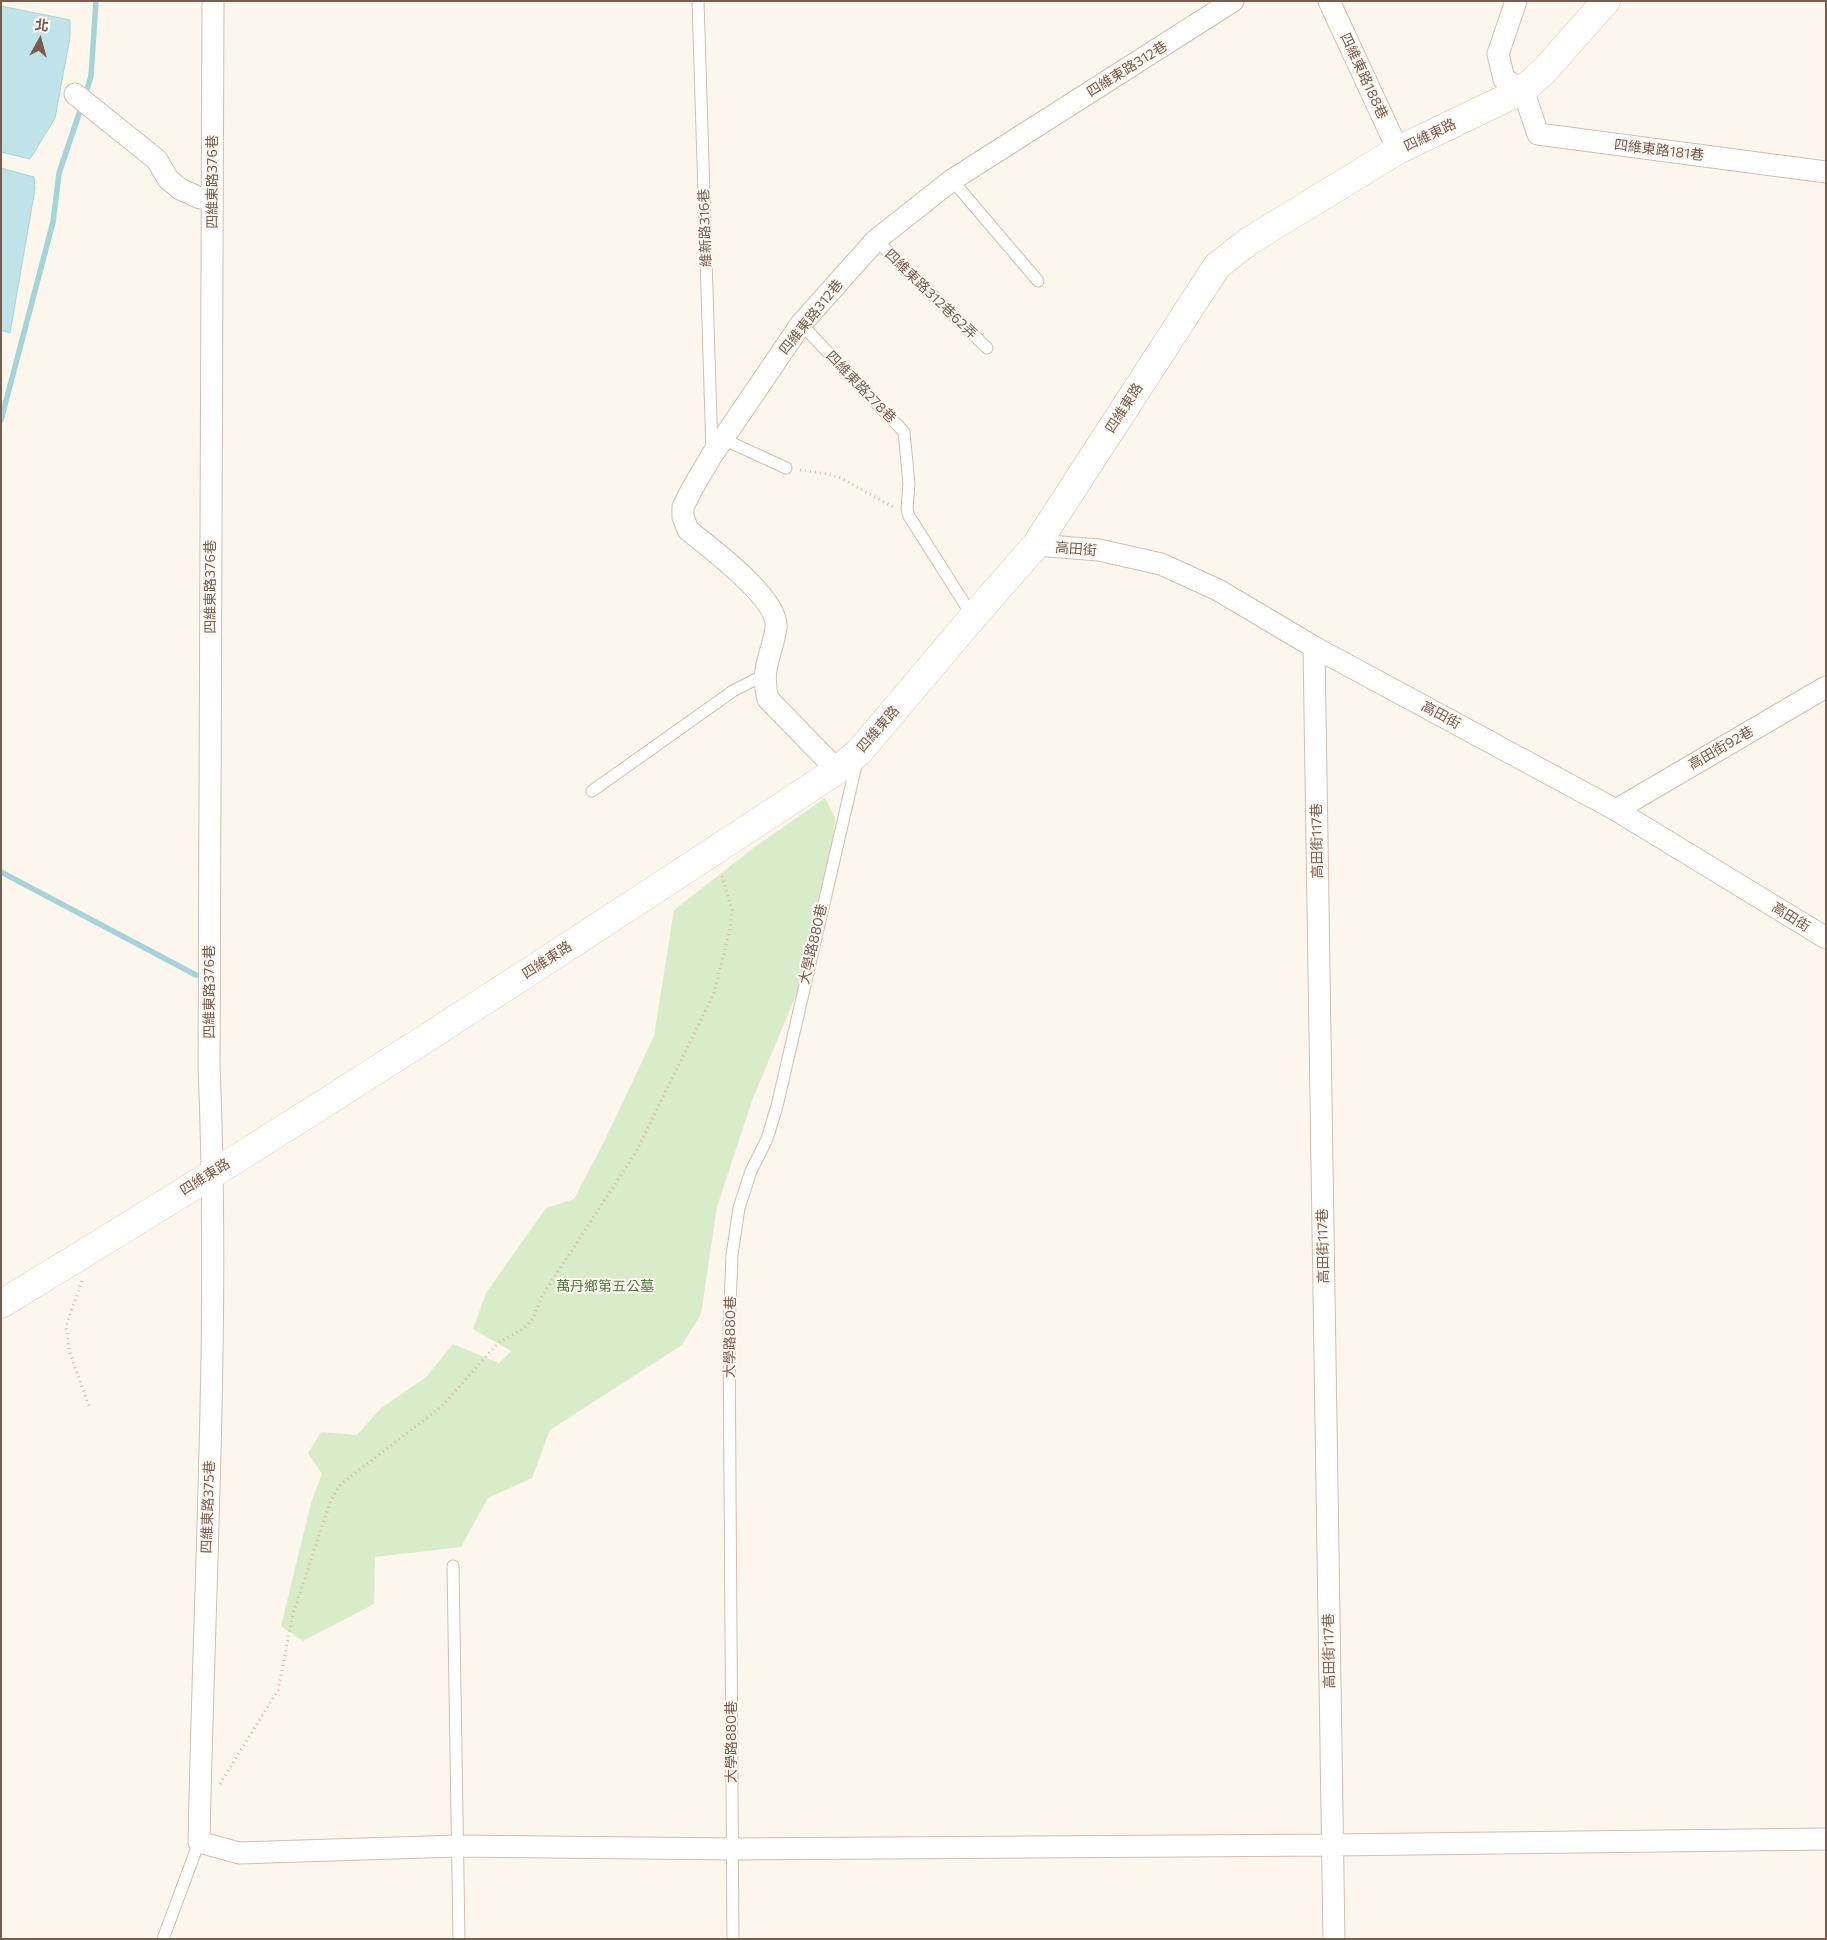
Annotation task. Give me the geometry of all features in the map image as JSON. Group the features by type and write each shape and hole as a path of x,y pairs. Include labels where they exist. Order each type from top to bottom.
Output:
{"street":[{"name":"四維東路376巷","path":"213,1 209,1067 213,1173"},
{"name":"四維東路312巷","path":"837,770 768,699 764,685 769,654 777,626 774,614 756,588 688,530 683,517 683,507 692,489 801,324 876,240 952,180 1233,1"},
{"name":"四維東路188巷","path":"1329,1 1398,150"},
{"path":"1516,1 1498,54 1504,79 1523,90"},
{"name":"四維東路","path":"1,1304 213,1173 524,976 837,770 859,752 1036,545 1217,266 1249,241 1398,150 1523,90 1544,71 1606,1"},
{"name":"四維東路181巷","path":"1523,90 1538,134 1826,172"},
{"path":"75,94 158,160 168,179 180,189 200,198 212,198"},
{"name":"高田街","path":"1036,545 1099,550 1161,564 1218,590 1314,646 1616,810 1826,938"},
{"name":"高田街117巷","path":"1314,646 1334,1939"},
{"name":"高田街92巷","path":"1616,810 1826,687"},
{"name":"四維東路375巷","path":"199,1842 214,1287 213,1173"},
{"path":"199,1842 239,1853 458,1846 732,1849 1826,1839"}],"lane":[{"name":"維新路316巷","path":"698,1 718,447"},
{"path":"952,180 1038,281"},
{"name":"四維東路312巷62弄","path":"876,240 987,348"},
{"name":"四維東路278巷","path":"801,324 904,432 909,484 907,509 909,516"},
{"path":"718,447 786,468"},
{"path":"909,516 973,617"},
{"path":"592,792 733,691 754,680 765,678"},
{"name":"大學路880巷","path":"733,1939 729,1329 732,1255 739,1208 750,1171 767,1139 777,1106 859,752"},
{"path":"452,1566 459,1939"},
{"path":"163,1939 199,1842"}],"path":[{"path":"786,468 841,478 909,516"},
{"path":"200,1799 220,1786 278,1690 293,1614 328,1508 341,1484 442,1406 498,1343 523,1329 533,1319 542,1296 636,1152 714,993 730,929 732,910 714,850"},
{"path":"90,1409 69,1350 66,1326 95,1247"}],"green space":[{"name":"萬丹鄉第五公墓","path":"825,798 835,817 828,887 797,993 753,1098 717,1207 701,1314 682,1345 550,1430 532,1478 488,1498 461,1547 375,1557 374,1604 303,1641 281,1626 311,1503 322,1474 308,1453 321,1432 357,1435 380,1409 426,1377 453,1344 499,1363 511,1351 473,1329 486,1293 546,1208 574,1199 605,1140 654,1036 674,910 756,846"}],"water":[{"path":"1,6 70,20 70,37 55,118 30,159 1,152"},
{"path":"1,168 34,177 35,189 10,333 1,330"}],"waterway":[{"path":"85,96 91,76 96,1"},
{"path":"1,420 53,222 59,173 82,105"},
{"path":"1,872 196,975"}]}
